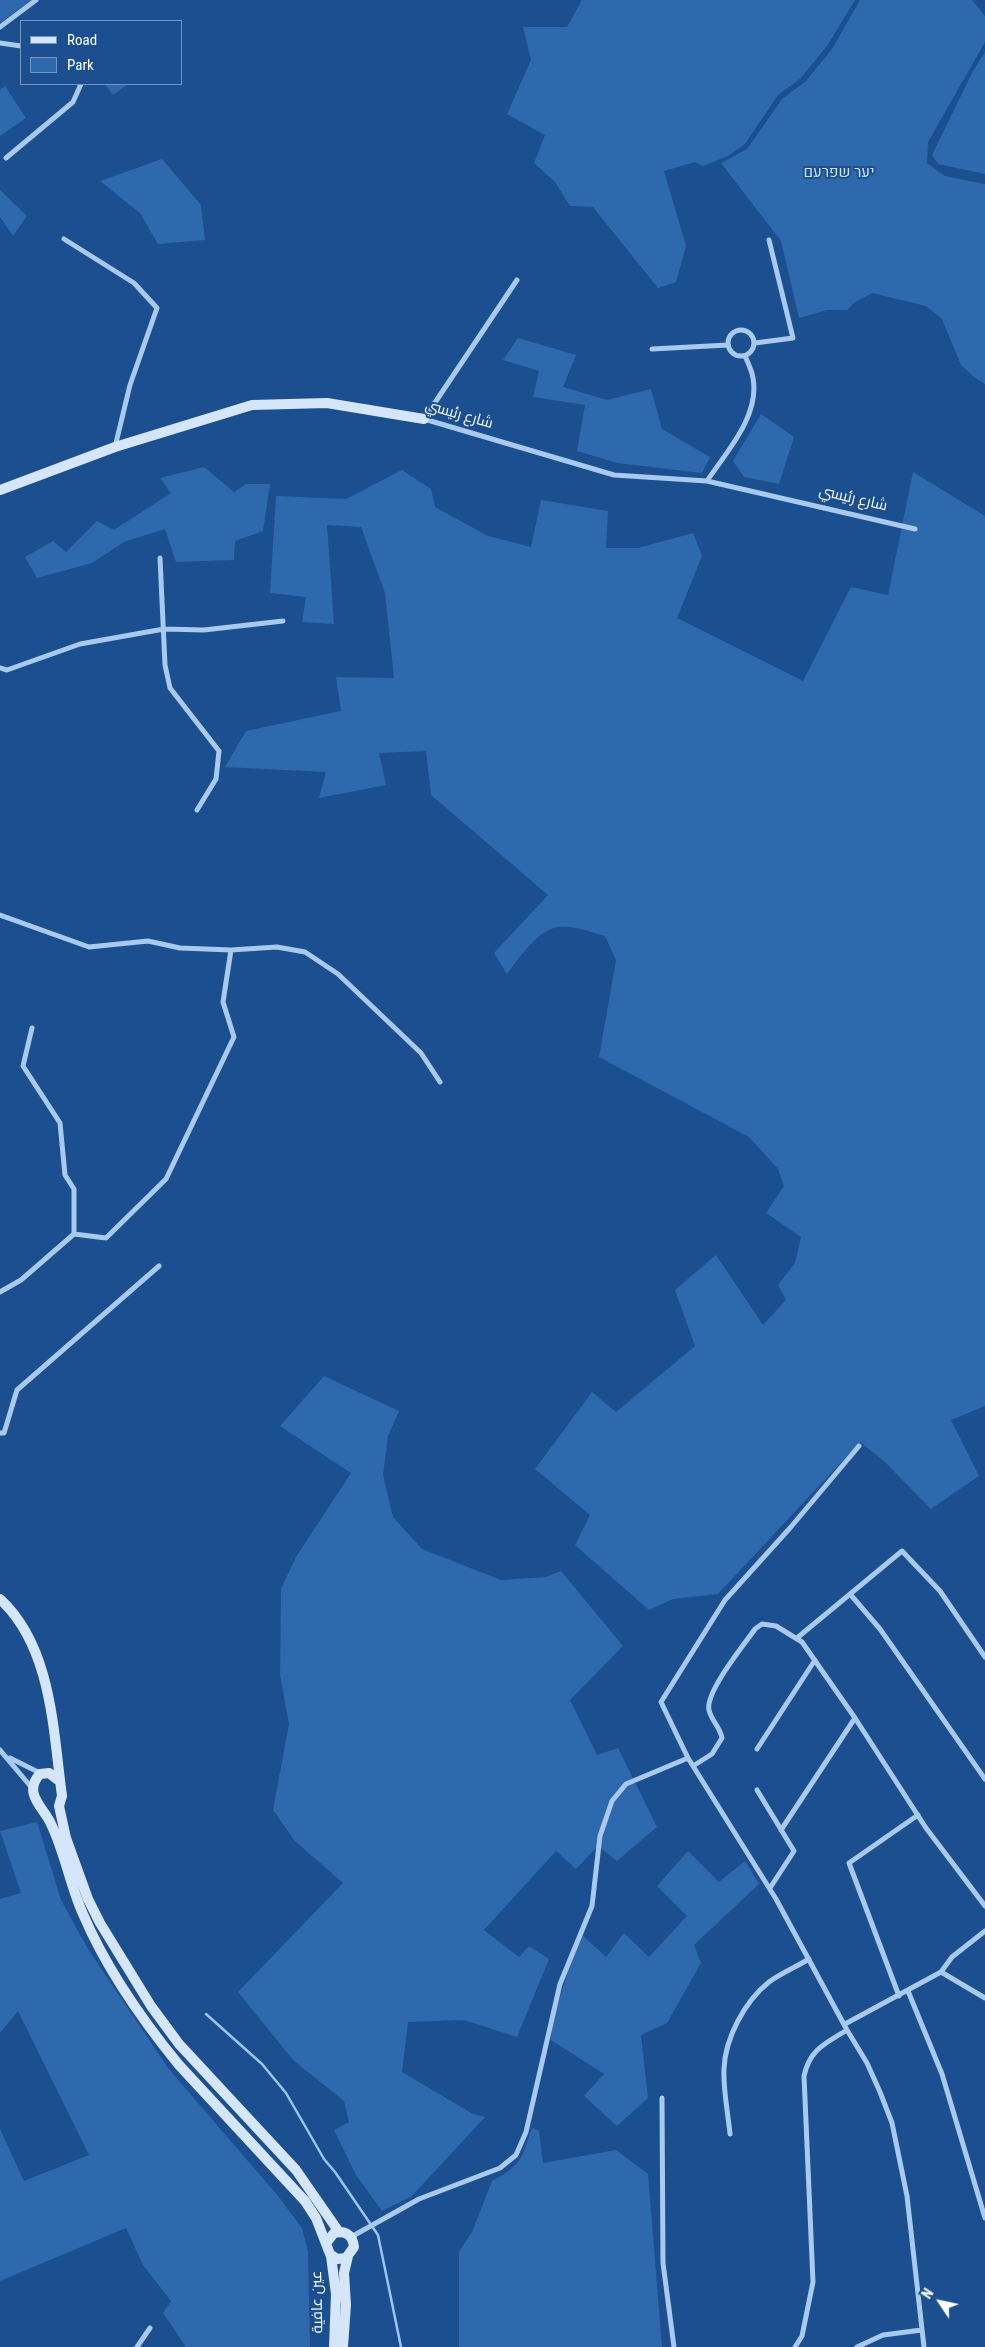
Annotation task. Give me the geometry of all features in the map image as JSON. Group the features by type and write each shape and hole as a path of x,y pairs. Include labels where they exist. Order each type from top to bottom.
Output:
{"main road":[{"name":"شارع رئيسي","path":"0,490 115,447 252,405 327,403 424,419"},
{"path":"0,1599 22,1624 35,1652 50,1705 54,1739 58,1780 62,1796 59,1806 66,1838 88,1899 100,1923 151,2006 179,2044 296,2170 339,2232 351,2238 354,2247 348,2256 341,2259 331,2256 327,2251 326,2242 316,2218 305,2201 179,2065 163,2045 114,1972 83,1915 51,1822 37,1805 34,1790 35,1782 44,1773 54,1739"},
{"path":"44,1773 54,1775 58,1780"},
{"path":"41,1809 51,1810 59,1806"},
{"path":"326,2242 331,2235 339,2232"},
{"name":"عين عافية","path":"331,2256 336,2294 334,2347"},
{"name":"عين عافية","path":"344,2347 346,2304 344,2273 348,2256"}],"street":[{"path":"0,27 36,0"},
{"path":"0,43 20,46"},
{"path":"6,158 73,102 81,85"},
{"path":"64,239 134,283 157,308 130,386 115,447"},
{"path":"755,343 793,338 769,240"},
{"path":"424,419 517,280"},
{"path":"741,330 749,332 755,343 752,351 745,356 732,353 728,345 733,333 741,330"},
{"path":"652,349 728,345"},
{"path":"707,481 748,418 754,398 753,377 745,356"},
{"name":"شارع رئيسي","path":"424,419 614,475 707,481 915,529"},
{"path":"160,558 165,665 170,688 219,751 216,779 197,810"},
{"path":"0,668 7,670 80,644 164,629 204,630 283,620"},
{"path":"0,915 88,947 148,942 180,948 231,950 277,947 305,952 338,974 421,1053 440,1082"},
{"path":"0,1292 21,1280 74,1234 106,1238 166,1179 234,1037 223,1002 231,950"},
{"path":"32,1028 23,1066 60,1123 65,1174 74,1189 74,1234"},
{"path":"0,1433 4,1433 17,1390 159,1266"},
{"path":"859,1446 790,1528 725,1600 661,1702 688,1758 770,1888 867,2063 892,2123 907,2196 924,2347"},
{"path":"797,1638 902,1551 940,1591 985,1657"},
{"path":"850,1594 880,1629 985,1778"},
{"path":"693,1766 712,1754 720,1744 721,1730 709,1712 709,1700 755,1629 762,1624 767,1624 797,1638 855,1718 918,1816 985,1906"},
{"path":"758,1749 814,1660"},
{"path":"781,1830 855,1718"},
{"path":"0,1750 34,1790"},
{"path":"7,1757 44,1773"},
{"path":"351,2238 419,2199 500,2168 516,2155 526,2132 560,1984 592,1906 600,1836 612,1801 626,1784 688,1758"},
{"path":"757,1790 794,1851 770,1888"},
{"path":"899,1996 849,1862 918,1816"},
{"path":"795,2347 802,2336 813,2282 804,2076 807,2063 815,2050 846,2027 941,1972 952,1957 985,1931"},
{"path":"730,2134 724,2068 726,2054 739,2020 745,2008 770,1982 809,1959"},
{"path":"941,1972 985,1998"},
{"path":"908,1990 942,2074 985,2218"},
{"path":"662,2098 663,2263 674,2347"},
{"path":"137,2347 150,2328"},
{"path":"857,2347 883,2336 922,2330"}],"green space":[{"path":"0,0 31,0 0,23"},
{"path":"582,0 855,0 827,46 800,79 778,95 745,144 728,156 703,166 695,162 664,171 686,246 676,282 658,288 593,207 570,206 555,182 534,163 545,135 507,114 531,60 523,27 567,27"},
{"name":"יער שפרעם","path":"860,0 972,0 985,16 985,42 928,142 927,163 945,176 985,184 985,384 961,365 942,319 926,306 872,293 854,303 847,310 827,310 799,318 781,241 721,163 747,149 782,99 806,81 832,49"},
{"path":"985,52 985,174 938,164 932,155 973,71"},
{"path":"106,85 127,85 113,95"},
{"path":"5,86 26,118 0,136 0,90"},
{"path":"162,159 201,205 205,240 158,244 140,213 100,181"},
{"path":"0,190 27,216 13,236 0,217"},
{"path":"518,338 576,355 563,387 607,400 651,389 662,429 710,457 702,473 617,463 577,451 585,405 533,397 539,371 503,360"},
{"path":"761,414 794,437 779,484 744,477 733,461"},
{"path":"204,467 234,492 246,484 270,484 263,531 235,541 234,560 176,562 165,529 124,542 92,563 37,578 25,557 53,541 66,552 97,521 114,530 171,493 160,478"},
{"path":"402,470 431,489 435,507 488,536 531,547 541,500 608,511 606,548 638,548 693,533 702,556 677,618 803,681 851,587 888,595 913,472 985,516 985,1406 951,1420 979,1476 931,1509 885,1462 860,1442 718,1594 673,1599 649,1610 575,1545 590,1515 535,1469 592,1392 616,1412 695,1346 675,1290 716,1255 763,1325 786,1300 778,1285 795,1263 801,1237 766,1213 784,1186 778,1169 749,1137 599,1057 616,960 605,936 570,927 551,929 536,939 507,974 494,953 548,895 431,795 426,751 379,753 386,785 319,798 326,772 225,767 246,731 341,711 336,677 394,678 385,593 361,527 327,525 334,624 302,622 306,597 270,593 276,496 346,499"},
{"path":"324,1376 399,1411 388,1436 383,1475 393,1517 422,1549 501,1580 546,1577 561,1571 623,1646 570,1700 597,1755 618,1748 657,1827 617,1861 598,1846 576,1869 556,1851 484,1930 519,1957 529,1946 549,1959 517,2037 464,2020 408,2022 402,2072 473,2114 485,2117 412,2196 382,2211 356,2175 334,2130 349,2122 344,2101 293,2060 238,1992 343,1883 295,1841 273,1810 289,1724 280,1675 281,1589 296,1557 351,1473 280,1426"},
{"path":"37,1822 61,1900 88,1949 168,2068 278,2196 302,2228 308,2252 310,2347 186,2347 163,2313 171,2301 143,2265 126,2228 0,2281 0,2129 24,2181 89,2155 18,2011 0,2033 0,1899 21,1893 0,1831"},
{"path":"688,1851 719,1882 745,1861 759,1884 694,1945 701,1963 667,2023 641,2035 648,2098 617,2126 584,2096 604,2074 551,2040 552,2023 580,1933 606,1957 624,1933 649,1957 687,1916 657,1886"},
{"path":"532,2128 539,2131 543,2163 616,2150 648,2174 662,2347 459,2347 459,2252 472,2232 492,2181 509,2170 519,2160"}],"waterway":[{"path":"206,2014 262,2064 286,2093 324,2159 378,2235 401,2347"}]}
